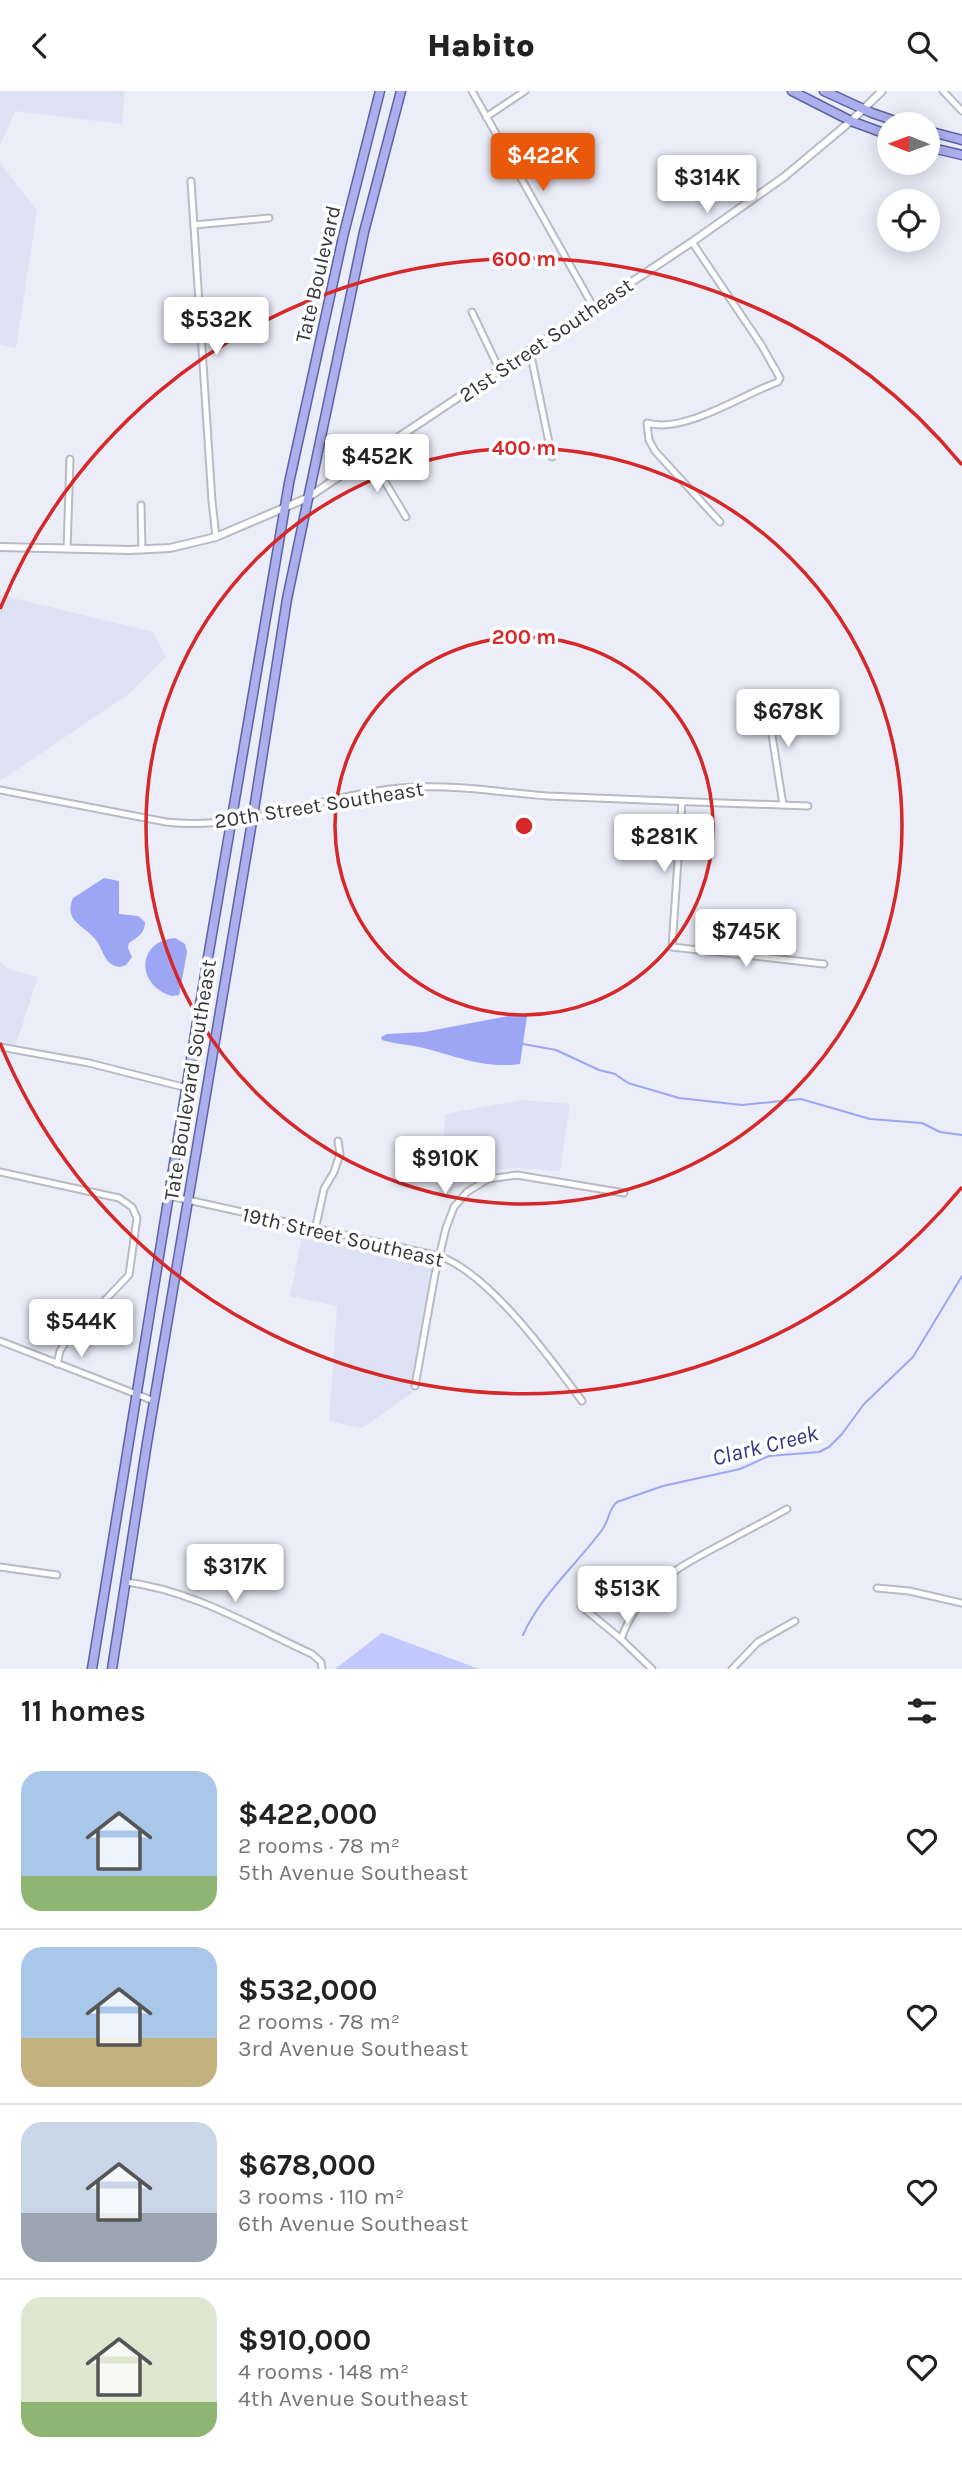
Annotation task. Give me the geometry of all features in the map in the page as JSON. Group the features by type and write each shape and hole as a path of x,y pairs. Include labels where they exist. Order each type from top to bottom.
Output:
{"main road":[{"name":"Tate Boulevard","path":"285,506 343,237 380,91"},
{"name":"Tate Boulevard","path":"307,498 364,232 401,91"},
{"path":"792,91 851,121 877,131"},
{"path":"824,91 877,114"},
{"path":"940,134 962,140"},
{"path":"940,150 962,155"},
{"name":"Tate Boulevard Southeast","path":"111,1669 287,599 307,498"},
{"name":"Tate Boulevard Southeast","path":"92,1669 285,506"}],"street":[{"path":"472,91 594,308"},
{"path":"486,117 525,91"},
{"name":"21st Street Southeast","path":"0,547 142,550 187,545 216,537 307,498 594,308 784,177 851,121 882,91"},
{"path":"943,91 962,111"},
{"path":"191,181 216,537"},
{"path":"194,225 269,218"},
{"path":"692,242 762,346 780,378 778,382 689,421 664,426 647,423 649,440 655,450 720,522"},
{"path":"472,312 500,371"},
{"path":"530,351 552,457"},
{"path":"370,457 406,517"},
{"path":"67,549 70,459"},
{"path":"141,505 142,550"},
{"path":"766,697 783,805"},
{"name":"20th Street Southeast","path":"0,790 166,822 199,824 232,821 385,790 416,787 682,802 808,806"},
{"path":"682,802 673,947 824,964"},
{"path":"0,1047 89,1063 187,1088"},
{"path":"315,1230 324,1189 334,1173 340,1154 338,1141"},
{"path":"0,1172 119,1198 129,1205 136,1215 137,1226 127,1279 67,1340 60,1351 57,1364"},
{"path":"415,1386 439,1256 454,1207 467,1192 488,1179 526,1175 624,1193"},
{"name":"19th Street Southeast","path":"170,1196 439,1256 457,1264 478,1279 544,1350 582,1401"},
{"path":"0,1341 154,1401"},
{"path":"621,1639 633,1613 665,1576 787,1509"},
{"path":"0,1567 57,1575"},
{"path":"126,1582 156,1587 191,1598 312,1654 322,1667"},
{"path":"877,1588 909,1591 962,1603"},
{"path":"581,1606 652,1669"},
{"path":"732,1669 758,1642 795,1622"}],"shaded area":[{"path":"0,91 125,91 122,124 15,111 0,146"},
{"path":"0,163 37,211 16,348 0,345"},
{"path":"0,595 153,632 166,657 130,693 0,781"},
{"path":"104,878 119,881 119,914 138,916 145,922 142,932 129,943 132,957 126,965 120,967 107,960 95,939 76,922 71,912 73,898"},
{"path":"175,938 185,944 187,952 179,995 172,996 160,991 152,983 145,964 153,947 162,941"},
{"path":"0,961 7,969 38,977 15,1047 0,1043"},
{"path":"519,1014 527,1016 520,1064 480,1063 382,1040 381,1037 387,1034 424,1032"},
{"path":"523,1100 570,1104 560,1171 516,1168 487,1170 439,1198 445,1114"},
{"path":"303,1233 433,1262 412,1393 362,1428 329,1421 337,1306 290,1296"},
{"path":"382,1633 479,1669 335,1669"}],"waterway":[{"path":"523,1044 556,1050 599,1070 615,1074 628,1083 679,1098 742,1105 801,1099 870,1119 922,1123 940,1132 962,1135"},
{"name":"Clark Creek","path":"523,1635 549,1593 602,1530 617,1502 663,1486 740,1469 769,1456 819,1452 829,1447 864,1404 913,1357 962,1276"}]}
